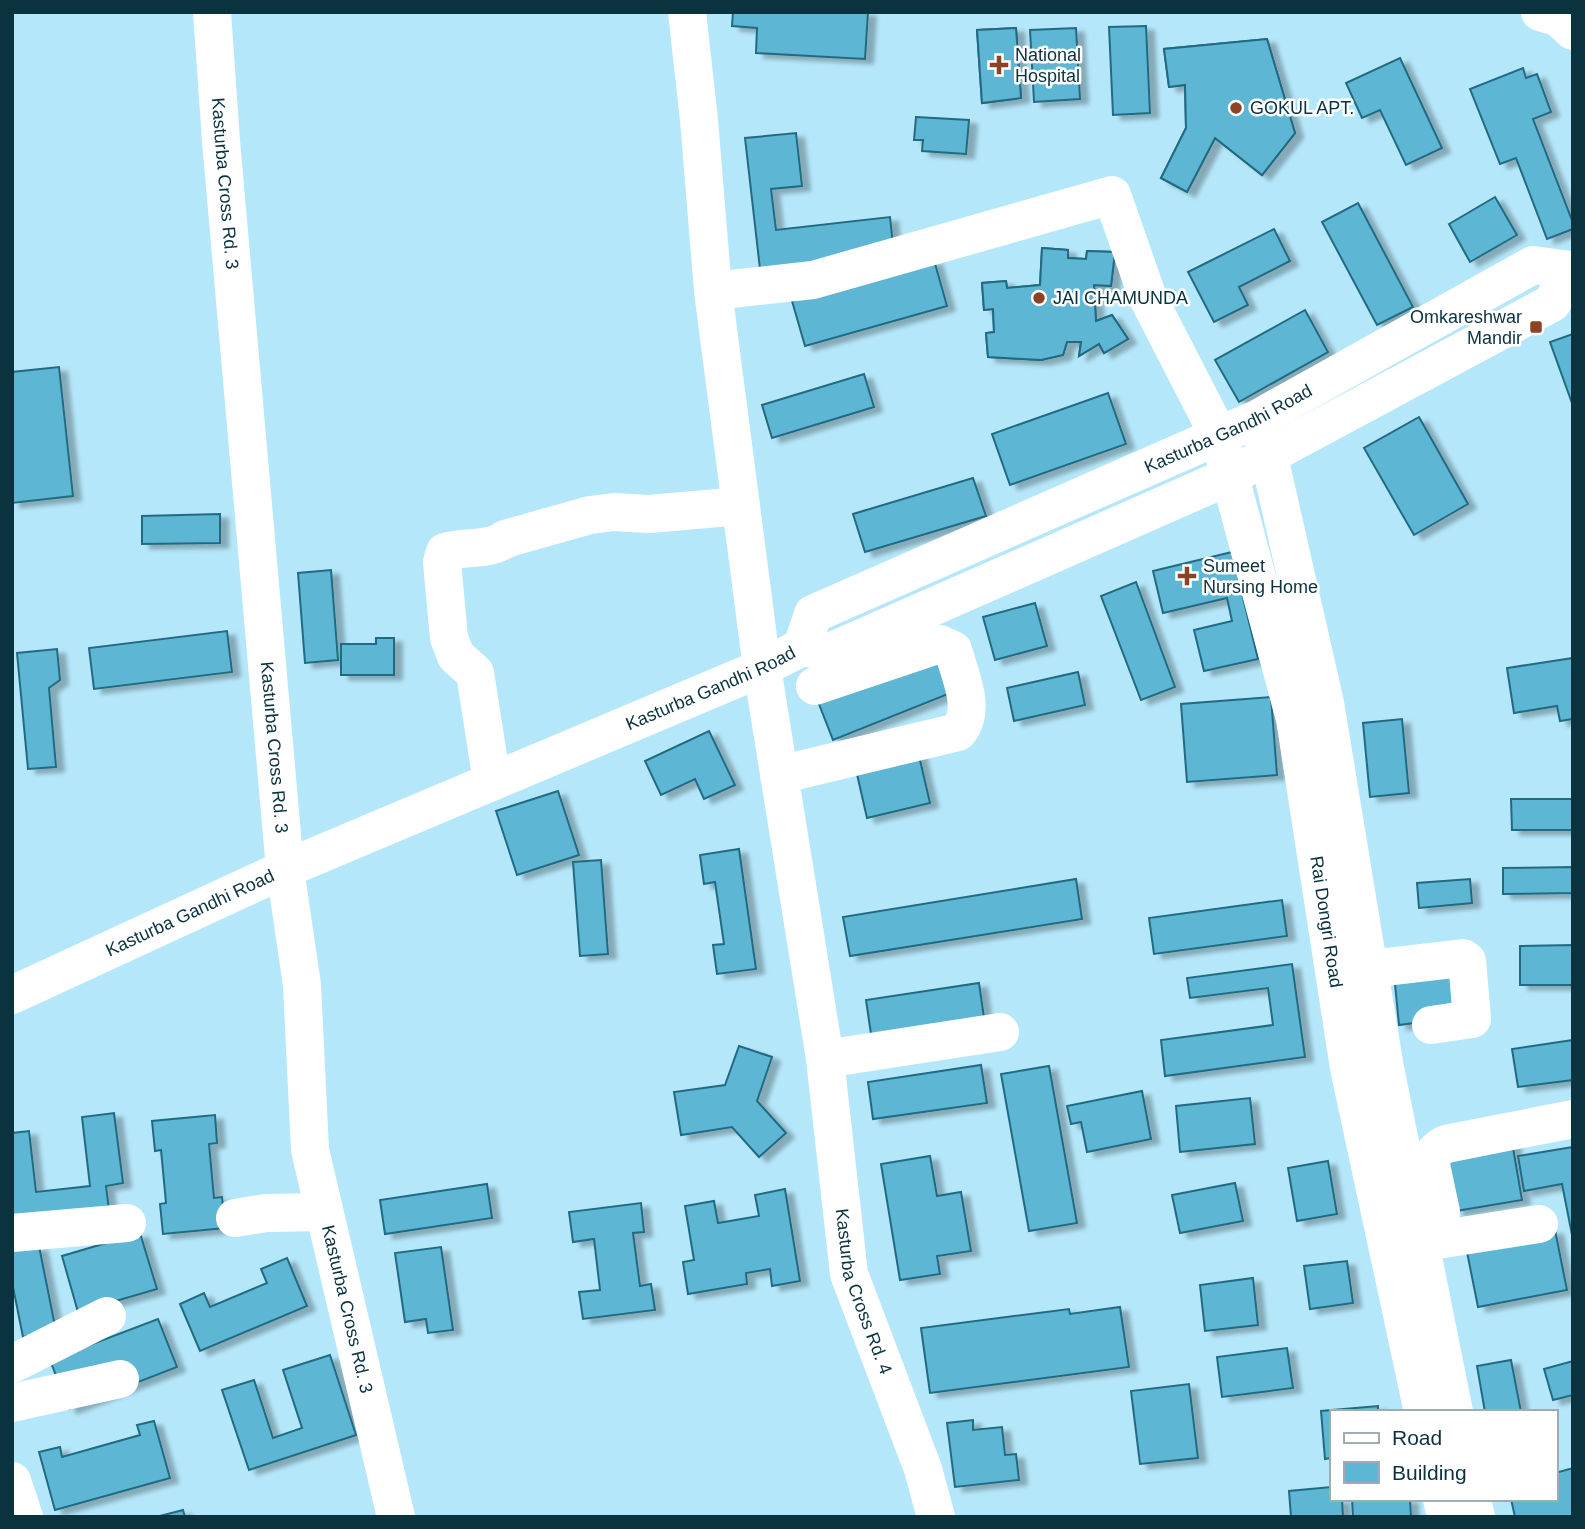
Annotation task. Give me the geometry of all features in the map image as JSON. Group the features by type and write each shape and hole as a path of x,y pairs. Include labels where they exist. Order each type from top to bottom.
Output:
{"street":[{"name":"Kasturba Cross Rd. 3","path":"212,12 285,869 302,985 310,1150 396,1517"},
{"name":"Kasturba Cross Rd. 4","path":"687,12 713,291 762,668 825,1059 849,1274 923,1469 936,1517"},
{"path":"1540,12 1559,18 1573,31"},
{"name":"Rai Dongri Road","path":"713,291 813,280 1112,195 1148,298 1219,436 1338,885 1362,1035"},
{"name":"Kasturba Gandhi Road","path":"12,995 285,869 762,668 802,647 813,614 1257,419 1533,265 1572,269"},
{"path":"802,647 830,652 1269,457 1552,303 1572,269"},
{"path":"1257,419 1269,457 1325,703 1338,885 1369,969 1362,1035 1418,1243 1454,1410"},
{"path":"492,782 475,673 456,656 449,638 442,562 445,552 457,548 499,545 505,539 590,515 614,512 649,514 741,506"},
{"path":"779,775 958,732 964,725 967,714 967,702 953,650 940,644 815,686"},
{"path":"1369,969 1463,958 1467,961 1472,1019 1431,1025"},
{"path":"825,1059 1000,1032"},
{"path":"1423,1410 1418,1243 1432,1157 1436,1149 1446,1144 1573,1119"},
{"path":"235,1218 266,1213 324,1212"},
{"path":"12,1233 127,1223"},
{"path":"1418,1243 1539,1224"},
{"path":"12,1364 107,1316"},
{"path":"12,1403 120,1379"},
{"path":"12,1481 24,1517"}],"building":[{"path":"733,12 868,12 865,59 756,53 757,28 732,26"},
{"path":"1146,26 1150,113 1113,115 1109,27"},
{"path":"1016,28 1021,98 982,103 977,30"},
{"path":"1016,28 1021,98 982,103 977,30"},
{"path":"1076,28 1080,99 1034,102 1030,30"},
{"name":"GOKUL APT.","path":"1267,39 1295,133 1262,175 1215,138 1187,192 1161,178 1186,128 1185,85 1169,87 1164,49"},
{"name":"GOKUL APT.","path":"1267,39 1295,133 1262,175 1215,138 1187,192 1161,178 1186,128 1185,85 1169,87 1164,49"},
{"path":"1400,58 1442,148 1406,165 1380,110 1362,118 1346,83"},
{"path":"1523,68 1526,78 1537,74 1551,112 1533,119 1573,223 1573,229 1547,239 1516,158 1500,164 1470,89"},
{"path":"916,117 969,120 966,154 922,151 923,140 914,140"},
{"path":"796,133 802,186 771,189 776,230 890,217 894,254 760,269 745,138"},
{"path":"1495,197 1517,235 1470,262 1449,224"},
{"path":"1358,203 1413,307 1377,325 1322,222"},
{"path":"1274,229 1290,261 1239,287 1248,305 1214,322 1188,272"},
{"name":"JAI CHAMUNDA","path":"1042,248 1068,250 1068,258 1086,259 1087,251 1115,252 1111,286 1094,285 1096,321 1112,315 1128,339 1104,353 1099,344 1079,356 1081,342 1067,342 1063,355 1041,360 988,357 986,333 994,332 993,309 984,310 982,283 1006,281 1007,288 1040,285"},
{"name":"JAI CHAMUNDA","path":"1042,248 1068,250 1068,258 1086,259 1087,251 1115,252 1111,286 1094,285 1096,321 1112,315 1128,339 1104,353 1099,344 1079,356 1081,342 1067,342 1063,355 1041,360 988,357 986,333 994,332 993,309 984,310 982,283 1006,281 1007,288 1040,285"},
{"path":"934,260 947,306 805,346 792,301"},
{"path":"1305,310 1328,352 1239,402 1215,360"},
{"path":"1573,334 1573,406 1550,342"},
{"path":"59,367 73,496 12,503 12,372"},
{"path":"864,374 874,407 772,438 762,405"},
{"path":"1108,393 1126,444 1010,485 992,434"},
{"path":"1419,417 1468,504 1414,535 1364,448"},
{"path":"973,478 986,516 865,552 853,514"},
{"path":"220,514 220,543 142,544 142,516"},
{"path":"1232,552 1258,659 1204,671 1194,630 1232,621 1227,598 1163,613 1153,571"},
{"path":"331,570 338,660 305,663 298,573"},
{"path":"1136,582 1175,687 1141,700 1101,596"},
{"path":"1035,603 1047,646 995,660 983,617"},
{"path":"227,631 232,672 94,689 89,648"},
{"path":"376,638 394,638 394,675 341,675 341,644 376,644"},
{"path":"57,649 60,680 49,688 56,767 28,769 17,653"},
{"path":"937,652 953,692 833,740 817,699"},
{"path":"1573,658 1573,719 1560,721 1557,706 1514,713 1507,668"},
{"path":"1078,672 1085,705 1014,721 1007,688"},
{"path":"1271,697 1277,775 1187,782 1181,704"},
{"path":"1402,719 1409,793 1370,797 1363,723"},
{"path":"709,731 735,785 704,799 695,779 661,795 645,761"},
{"path":"917,747 930,803 867,818 854,761"},
{"path":"558,791 579,855 517,875 496,811"},
{"path":"1511,799 1573,799 1573,830 1512,830"},
{"path":"739,849 756,969 717,974 713,945 724,944 715,882 704,884 700,855"},
{"path":"601,860 608,954 580,956 573,862"},
{"path":"1573,867 1573,893 1503,894 1503,868"},
{"path":"1076,879 1082,919 850,956 843,917"},
{"path":"1470,879 1472,903 1419,908 1417,883"},
{"path":"1282,900 1287,936 1154,954 1149,918"},
{"path":"1573,945 1573,985 1520,985 1520,946"},
{"path":"1460,962 1465,1016 1399,1025 1394,974"},
{"path":"1292,964 1305,1057 1165,1076 1161,1040 1273,1025 1268,988 1190,998 1187,978"},
{"path":"979,983 984,1018 871,1034 866,1000"},
{"path":"1573,1040 1573,1080 1518,1087 1512,1049"},
{"path":"739,1046 772,1057 757,1101 786,1133 759,1157 732,1127 681,1135 674,1092 725,1085"},
{"path":"981,1065 987,1103 873,1119 868,1082"},
{"path":"1049,1066 1077,1223 1029,1231 1001,1074"},
{"path":"1142,1091 1151,1139 1087,1152 1081,1122 1071,1124 1067,1106"},
{"path":"1250,1098 1255,1144 1180,1152 1176,1106"},
{"path":"114,1113 123,1183 106,1186 110,1218 12,1230 12,1133 29,1131 36,1192 90,1186 82,1117"},
{"path":"215,1115 217,1143 209,1144 214,1198 222,1197 225,1228 163,1234 160,1204 166,1203 161,1150 155,1151 152,1121"},
{"path":"1511,1136 1522,1200 1456,1211 1445,1147"},
{"path":"1573,1147 1573,1240 1562,1184 1524,1191 1518,1156"},
{"path":"930,1156 937,1196 961,1192 971,1251 937,1256 940,1274 900,1280 881,1164"},
{"path":"1328,1161 1337,1214 1297,1221 1288,1168"},
{"path":"1235,1183 1243,1221 1180,1233 1172,1195"},
{"path":"487,1184 492,1218 385,1234 380,1200"},
{"path":"785,1189 800,1281 772,1286 770,1269 746,1273 747,1284 688,1294 683,1262 694,1260 685,1206 714,1201 718,1223 759,1216 755,1195"},
{"path":"641,1203 644,1232 633,1233 640,1286 651,1284 655,1310 583,1319 579,1292 600,1290 594,1239 573,1242 569,1212"},
{"path":"1555,1230 1567,1290 1478,1307 1466,1247"},
{"path":"140,1233 157,1289 78,1312 62,1256"},
{"path":"39,1246 56,1331 23,1337 12,1282 12,1251"},
{"path":"441,1247 453,1330 428,1333 426,1319 405,1322 395,1253"},
{"path":"287,1258 307,1306 200,1351 180,1304 204,1293 210,1307 267,1283 261,1269"},
{"path":"1347,1261 1353,1303 1310,1309 1304,1266"},
{"path":"1253,1278 1258,1325 1205,1331 1200,1285"},
{"path":"1120,1307 1129,1367 930,1393 921,1328 1069,1309 1070,1314"},
{"path":"158,1319 177,1367 69,1409 50,1360"},
{"path":"1287,1348 1293,1388 1222,1397 1217,1357"},
{"path":"330,1355 356,1435 249,1470 222,1390 254,1380 273,1438 302,1428 283,1370"},
{"path":"1511,1360 1521,1410 1485,1410 1477,1366"},
{"path":"1573,1361 1573,1395 1553,1400 1544,1369"},
{"path":"1189,1384 1198,1458 1140,1464 1131,1391"},
{"path":"1378,1406 1378,1410 1332,1410"},
{"path":"1330,1410 1330,1458 1325,1459 1321,1411"},
{"path":"973,1420 973,1430 1002,1427 1005,1455 1016,1454 1019,1480 955,1487 947,1423"},
{"path":"154,1421 170,1478 55,1510 39,1452 60,1447 62,1457 140,1435 137,1425"},
{"path":"1573,1468 1573,1517 1515,1517 1511,1501 1557,1501 1557,1472"},
{"path":"1330,1487 1330,1501 1342,1501 1343,1517 1291,1517 1289,1491"},
{"path":"1352,1501 1410,1501 1411,1517 1353,1517"},
{"path":"183,1510 185,1517 156,1517"}],"place":[{"name":"National Hospital","path":"999,65"},
{"name":"GOKUL APT.","path":"1236,108"},
{"name":"JAI CHAMUNDA","path":"1039,298"},
{"name":"Omkareshwar Mandir","path":"1536,327"},
{"name":"Sumeet Nursing Home","path":"1187,576"}]}
